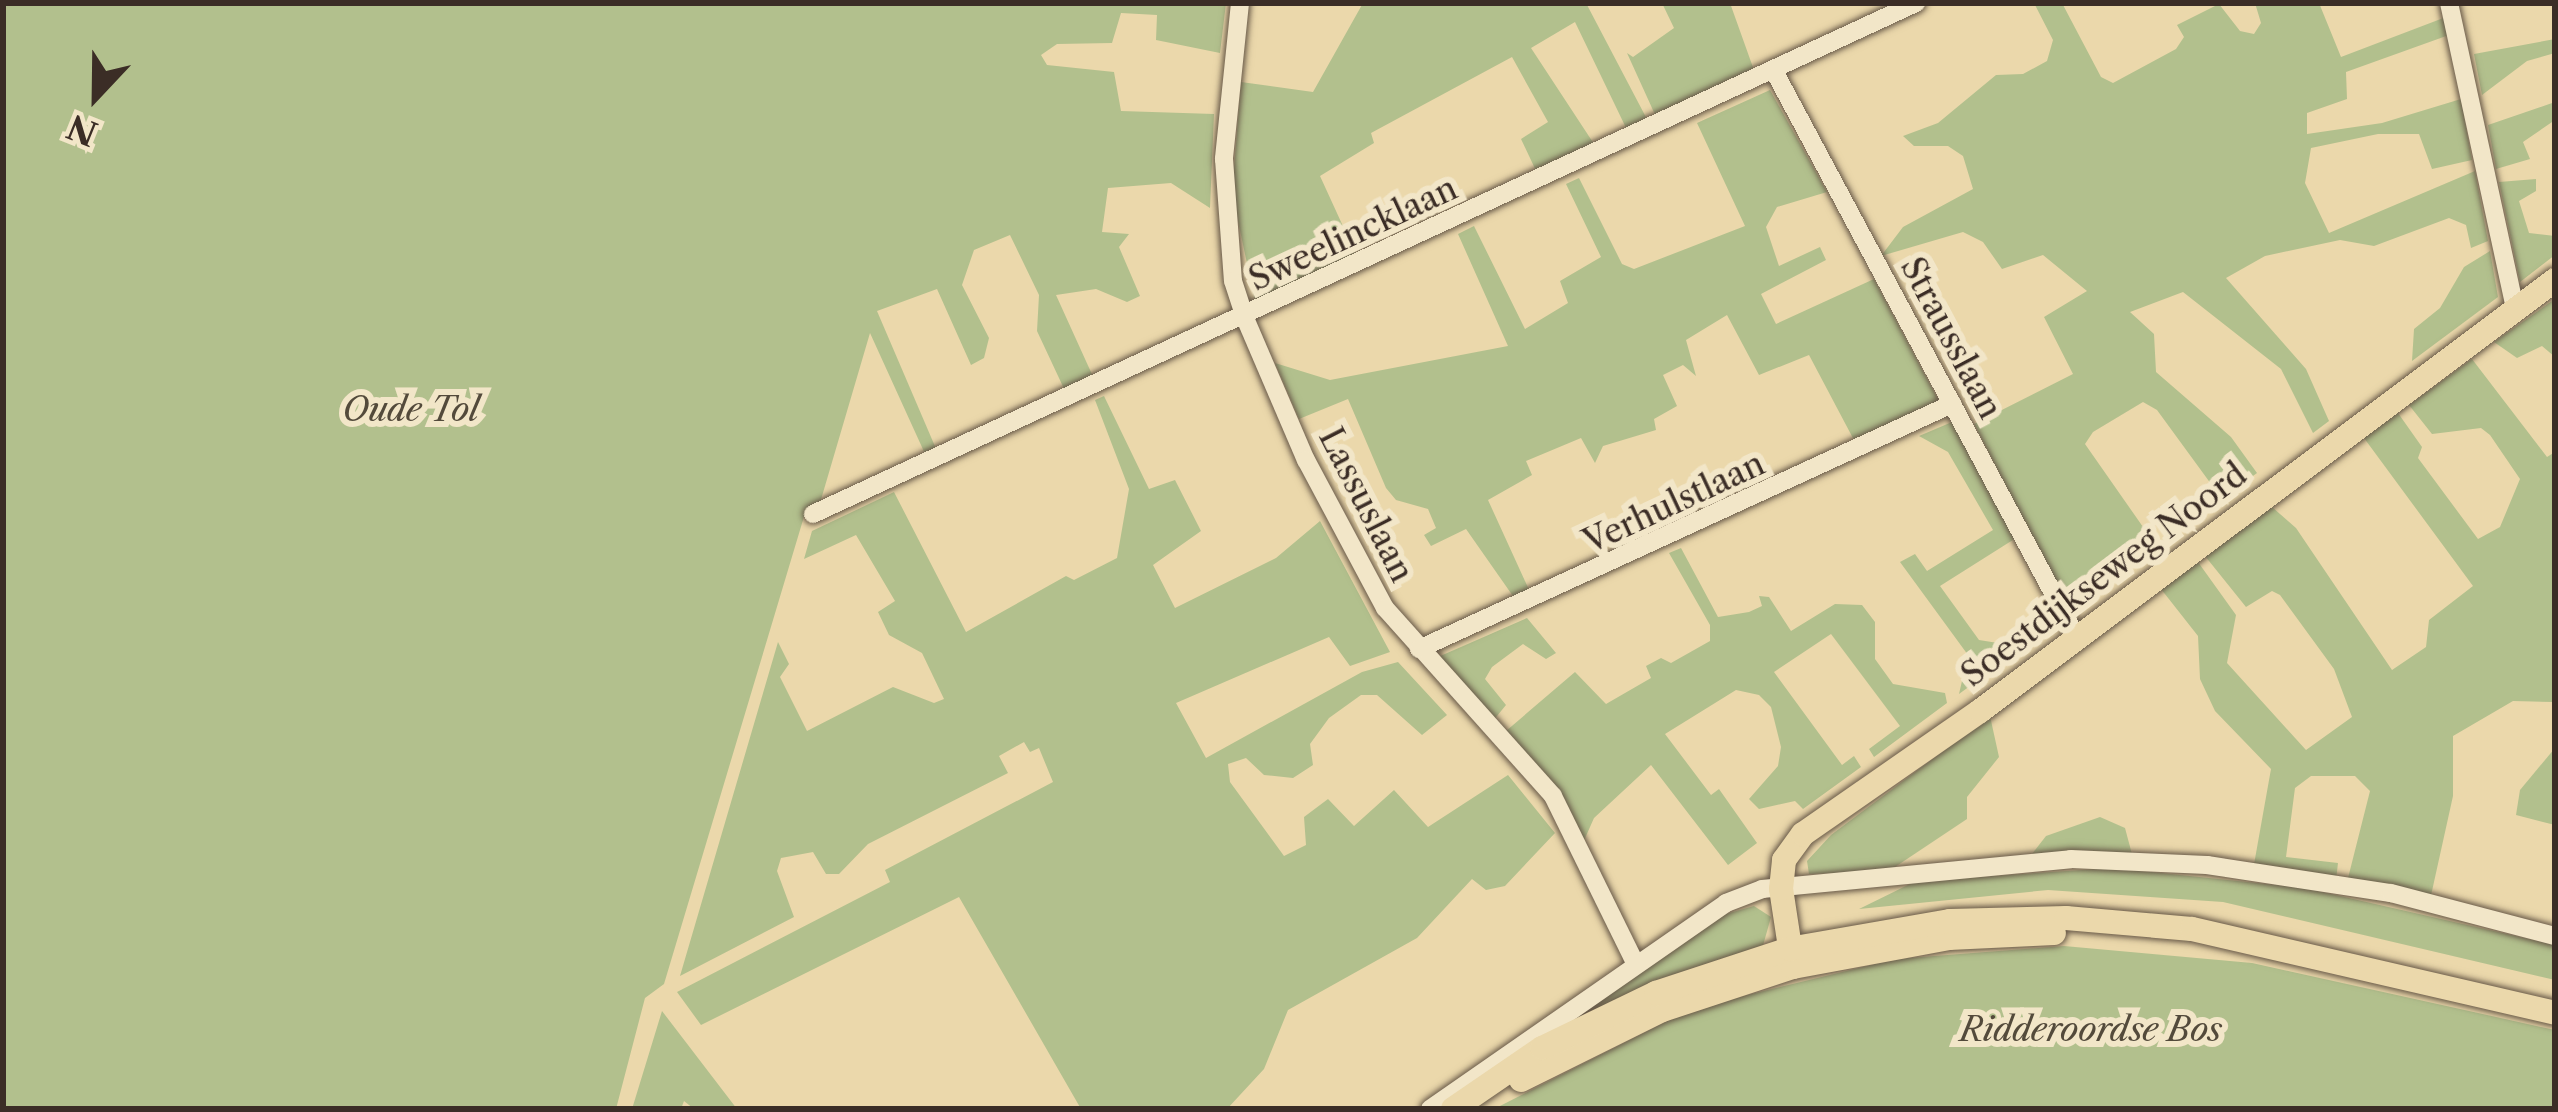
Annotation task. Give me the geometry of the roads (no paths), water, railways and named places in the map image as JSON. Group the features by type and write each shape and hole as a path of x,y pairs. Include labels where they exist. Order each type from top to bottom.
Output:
{"main road":[{"name":"Soestdijkseweg Noord","path":"1791,958 1781,889 1784,860 1803,834 2555,280"},
{"path":"1453,1109 1587,1023 1791,958 2001,917 2129,920 2555,1013"},
{"path":"1474,1109 1622,1028 1791,958"}],"street":[{"name":"Lassuslaan","path":"1240,3 1224,159 1233,281 1245,318 1359,562 1418,649 1553,796 1636,965"},
{"name":"Sweelincklaan","path":"813,514 1245,318 1916,3"},
{"path":"2449,3 2515,309"},
{"name":"Strausslaan","path":"1773,69 2076,636"},
{"name":"Verhulstlaan","path":"1418,649 1952,404"},
{"path":"1430,1109 1746,892 2071,860 2207,865 2391,893 2555,936"}],"park label":[{"name":"Oude Tol","path":"411,410"},
{"name":"Ridderoordse Bos","path":"2091,1030"}]}
